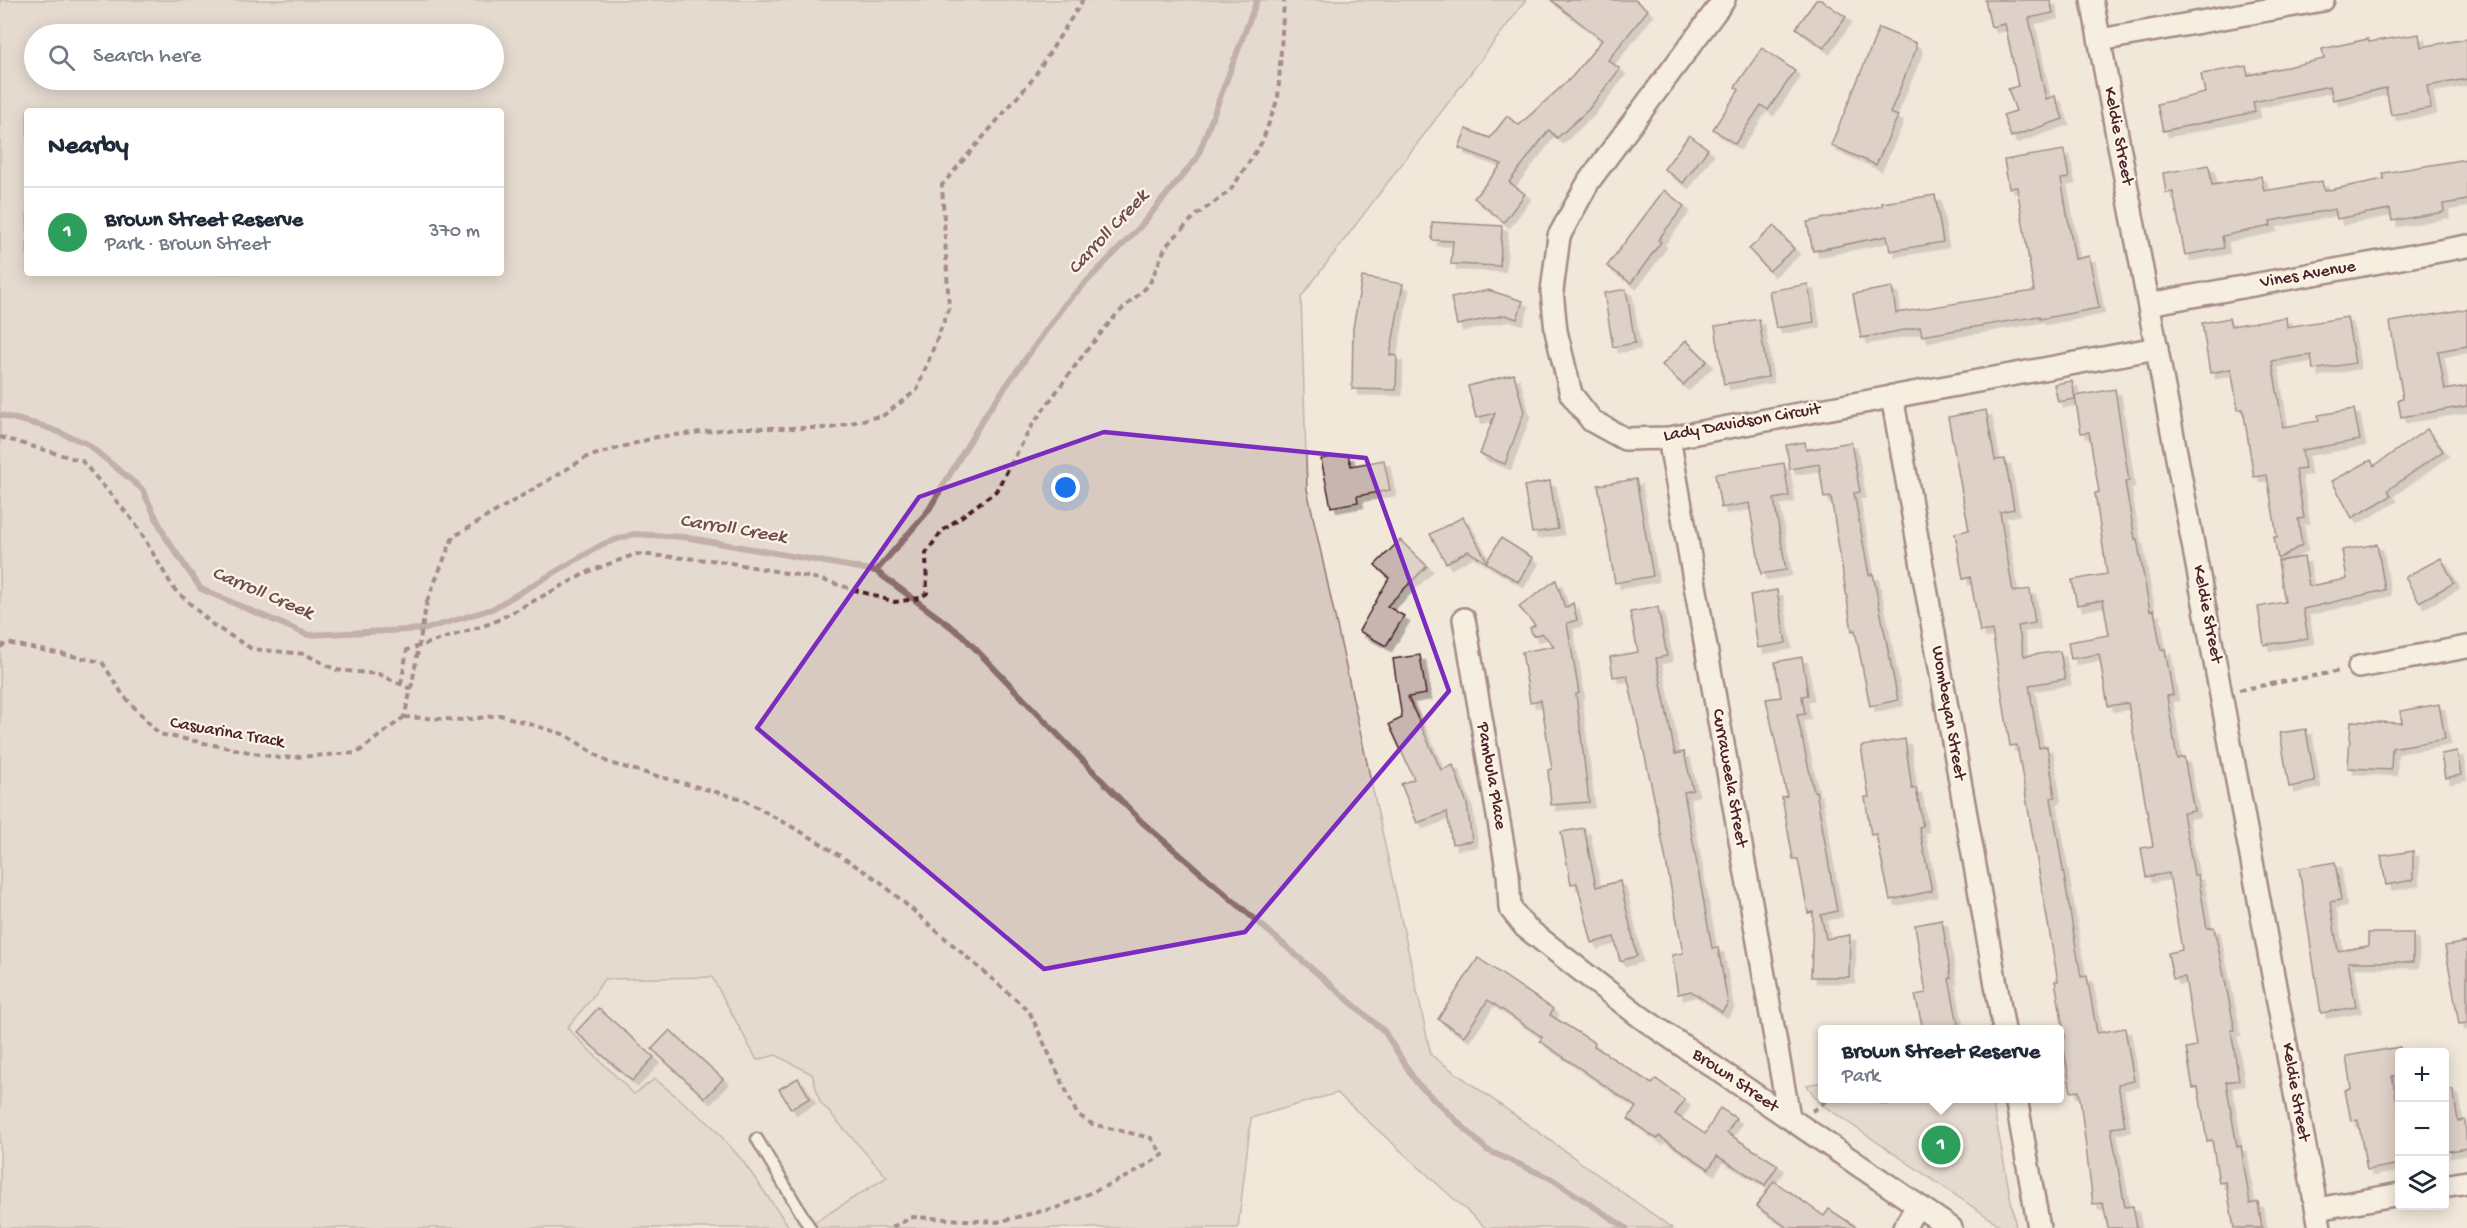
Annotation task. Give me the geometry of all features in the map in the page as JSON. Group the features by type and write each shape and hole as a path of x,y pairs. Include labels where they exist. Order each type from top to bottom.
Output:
{"street":[{"name":"Lady Davidson Circuit","path":"1724,0 1589,181 1559,237 1552,291 1556,331 1571,394 1592,420 1625,439 1669,438 2157,348"},
{"name":"Keldie Street","path":"2092,0 2319,1219"},
{"path":"2100,40 2323,0"},
{"name":"Vines Avenue","path":"2149,304 2467,246"},
{"name":"Wombeyan Street","path":"1892,396 2003,1025"},
{"name":"Curraweela Street","path":"1669,438 1792,1120"},
{"name":"Pambula Place","path":"1464,620 1508,874 1510,908 1525,927"},
{"path":"2359,667 2467,647"},
{"name":"Brown Street","path":"1525,927 1642,1018 1950,1228"},
{"path":"2017,1103 2039,1228"},
{"path":"2449,1185 2467,1182"},
{"path":"2319,1219 2395,1196"},
{"path":"1904,1228 1917,1206"}],"lane":[{"path":"757,1139 810,1228"}],"path":[{"path":"890,1228 913,1217 997,1222 1059,1207 1130,1174 1163,1155 1151,1138 1092,1124 1077,1114 1029,1011 878,880 812,838 742,799 609,763 566,735 500,715 464,720 404,717 426,601 453,537 587,457 657,437 737,428 831,428 884,415 917,390 949,308 942,185 1032,80 1083,0"},
{"path":"400,684 407,650 492,623 590,572 636,554 720,561 819,579 895,602 920,598 927,593 926,553 942,531 996,491 1033,423 1086,351 1117,314 1149,285 1166,246 1196,216 1230,191 1262,142 1278,98 1284,0"},
{"path":"0,437 82,461 135,523 174,589 213,625 252,649 304,654 336,670 379,674 411,689"},
{"name":"Casuarina Track","path":"0,647 7,643 102,663 123,695 159,734 279,758 357,753 404,717"},
{"path":"2222,693 2359,667"},
{"path":"1792,1120 1822,1103"},
{"path":"1885,1103 1891,1105"}],"highlighted area":[{"path":"1104,432 1366,458 1449,691 1245,932 1044,969 757,728 919,497"}],"shaded area":[{"path":"0,0 1526,0 1301,297 1307,489 1431,1055 1672,1228 1486,1228 1337,1093 1251,1118 1238,1228 805,1228 887,1177 820,1102 812,1074 776,1055 757,1060 712,977 604,979 567,1028 634,1094 655,1079 711,1125 742,1160 790,1228 0,1228"},
{"path":"713,977 775,1055 812,1074 820,1102 887,1178 805,1228 790,1228 742,1160 634,1094 567,1028 591,999 603,979"},
{"path":"1818,1083 1818,1102 1807,1085"},
{"path":"1819,1103 1993,1103 2016,1227 2004,1228"}],"building":[{"path":"1551,0 1635,0 1648,10 1608,60 1620,69 1588,110 1557,138 1549,130 1509,182 1525,194 1504,222 1474,198 1502,164 1459,148 1466,129 1490,138 1507,116 1519,125 1572,77 1602,40"},
{"path":"1816,0 1821,0 1846,17 1824,48 1796,28"},
{"path":"1985,0 2050,0 2053,13 2029,18 2046,99 2055,96 2063,119 2011,137 2003,115 2016,111 2008,89 2018,86 2005,24 1991,27"},
{"path":"1879,28 1916,43 1916,49 1890,113 1898,116 1876,165 1831,145"},
{"path":"2419,34 2421,47 2467,39 2467,79 2427,86 2431,108 2391,115 2386,88 2333,100 2330,86 2253,102 2255,112 2163,131 2157,104 2205,93 2201,74 2246,66 2248,75 2324,59 2322,49 2368,39 2369,42"},
{"path":"1762,48 1795,71 1768,110 1761,105 1735,144 1713,129 1739,90 1735,87"},
{"path":"1689,135 1708,149 1683,183 1664,169"},
{"path":"2064,150 2069,178 2061,179 2075,259 2089,256 2099,308 1922,336 1920,327 1861,338 1853,294 1892,287 1896,313 2034,291 2017,187 2009,188 2004,160"},
{"path":"2467,159 2467,200 2443,204 2444,212 2392,221 2390,209 2337,219 2335,209 2270,221 2271,226 2222,236 2224,248 2185,255 2173,192 2166,193 2163,173 2209,165 2212,185 2261,176 2264,191 2322,181 2324,191 2384,179 2383,173"},
{"path":"1664,190 1684,206 1658,240 1661,242 1631,283 1607,266"},
{"path":"1935,195 1943,242 1890,251 1887,236 1813,251 1807,222 1882,206 1882,203"},
{"path":"1432,222 1502,226 1500,266 1451,264 1453,241 1432,240"},
{"path":"1774,226 1794,249 1769,271 1749,249"},
{"path":"1362,277 1403,284 1390,355 1397,356 1396,390 1352,389 1353,328"},
{"path":"1808,284 1814,322 1776,328 1769,291"},
{"path":"1626,289 1635,343 1613,347 1604,293"},
{"path":"1488,290 1523,301 1517,319 1505,315 1457,325 1451,298"},
{"path":"2467,309 2467,346 2438,351 2445,390 2467,386 2467,406 2401,417 2398,400 2403,399 2390,322"},
{"path":"2286,317 2287,327 2347,317 2355,363 2313,370 2311,355 2272,361 2283,427 2319,421 2318,415 2354,409 2360,440 2302,450 2305,469 2296,470 2304,518 2298,519 2302,545 2278,559 2274,537 2277,537 2267,475 2254,477 2243,409 2238,410 2231,369 2210,373 2202,323 2229,318 2231,326"},
{"path":"1759,319 1768,377 1724,384 1715,326"},
{"path":"1686,340 1707,361 1683,385 1662,365"},
{"path":"1514,374 1524,412 1505,464 1480,454 1495,413 1476,418 1468,386"},
{"path":"2072,381 2075,399 2058,402 2054,384"},
{"path":"2115,389 2129,481 2125,482 2135,539 2137,539 2150,611 2154,610 2161,650 2165,649 2173,695 2167,696 2177,759 2184,757 2194,811 2183,813 2194,875 2198,875 2207,928 2214,927 2235,1030 2231,1030 2239,1080 2226,1082 2237,1147 2241,1146 2250,1204 2258,1202 2262,1228 2234,1228 2226,1182 2219,1183 2212,1140 2207,1141 2198,1087 2193,1088 2186,1048 2196,1046 2185,977 2173,979 2168,953 2182,950 2169,873 2146,877 2141,848 2153,846 2128,703 2108,706 2099,654 2071,659 2068,642 2109,635 2103,600 2077,605 2072,580 2107,574 2095,493 2099,492 2089,432 2081,433 2075,396"},
{"path":"1986,410 1995,460 2005,459 2014,509 2000,512 2013,592 2030,589 2035,623 2018,626 2024,656 2060,651 2065,679 2029,685 2039,748 2047,746 2055,797 2051,798 2081,977 2087,976 2097,1033 2125,1028 2134,1081 2118,1084 2125,1126 2111,1128 2125,1207 2133,1206 2137,1228 2108,1228 2103,1203 2093,1204 2079,1091 2071,1092 2064,1051 2064,1025 2055,981 2058,981 2017,745 2010,746 1992,630 1980,632 1970,577 1963,579 1955,533 1969,530 1948,417"},
{"path":"2427,429 2443,451 2388,490 2391,496 2352,518 2332,481 2371,460 2374,466"},
{"path":"1805,442 1806,450 1851,442 1860,492 1854,493 1869,575 1873,574 1898,700 1870,706 1855,630 1852,631 1831,497 1824,498 1819,464 1790,469 1786,445"},
{"path":"1348,454 1351,466 1384,460 1390,490 1357,496 1358,502 1331,507 1321,459"},
{"path":"1784,463 1789,496 1774,499 1786,570 1761,574 1749,503 1721,508 1715,474"},
{"path":"1636,479 1653,576 1615,583 1598,485"},
{"path":"1550,481 1558,529 1532,533 1524,486"},
{"path":"1463,517 1487,561 1501,538 1533,558 1518,582 1468,551 1446,563 1430,534"},
{"path":"1400,540 1427,566 1387,606 1404,616 1386,646 1359,631 1389,578 1375,565"},
{"path":"2377,544 2385,590 2303,609 2308,638 2264,645 2258,607 2285,602 2278,561 2304,557 2309,586 2347,579 2342,550"},
{"path":"2441,558 2454,583 2419,602 2405,577"},
{"path":"1556,580 1565,608 1573,603 1577,620 1567,623 1579,693 1576,694 1589,802 1551,805 1548,770 1552,769 1541,700 1530,702 1522,652 1554,646 1542,633 1533,636 1530,628 1535,625 1519,607"},
{"path":"1777,590 1786,643 1758,648 1750,595"},
{"path":"1658,607 1667,656 1656,658 1675,754 1684,752 1693,790 1684,792 1712,948 1718,947 1728,1003 1722,1012 1691,991 1678,994 1672,955 1683,953 1655,802 1627,675 1613,677 1610,657 1638,652 1630,612"},
{"path":"1420,655 1426,694 1408,697 1441,770 1453,765 1467,804 1472,841 1452,844 1447,812 1417,823 1401,784 1414,779 1389,724 1402,718 1393,659"},
{"path":"1802,657 1808,695 1802,696 1805,714 1797,715 1814,792 1816,791 1837,911 1821,915 1826,939 1850,935 1849,977 1811,977 1813,912 1808,913 1798,859 1793,859 1782,797 1787,796 1766,699 1781,697 1775,662"},
{"path":"2439,704 2445,739 2392,748 2391,770 2348,768 2351,721 2402,723 2400,711"},
{"path":"2306,729 2315,782 2289,787 2280,733"},
{"path":"1905,739 1912,789 1916,788 1923,826 1919,827 1932,891 1890,900 1876,834 1871,835 1865,797 1869,797 1861,746"},
{"path":"2457,751 2461,775 2445,778 2441,754"},
{"path":"1584,828 1596,887 1620,881 1637,956 1620,961 1614,937 1592,943 1577,883 1571,884 1561,832"},
{"path":"2413,851 2413,880 2386,885 2381,856"},
{"path":"2335,862 2341,900 2330,902 2338,951 2368,946 2368,933 2413,933 2413,962 2348,962 2356,1007 2321,1013 2299,868"},
{"path":"1942,920 1951,978 1949,979 1958,1025 1922,1025 1915,995 1926,993 1915,925"},
{"path":"2467,942 2467,1023 2459,1024 2445,946"},
{"path":"1478,958 1553,1009 1550,1015 1595,1043 1594,1046 1652,1084 1656,1079 1685,1100 1675,1114 1705,1134 1720,1108 1736,1118 1727,1133 1778,1165 1765,1185 1717,1156 1709,1169 1659,1136 1657,1139 1628,1119 1636,1107 1540,1041 1542,1037 1488,1000 1464,1036 1438,1019"},
{"path":"598,1008 654,1057 632,1081 576,1032"},
{"path":"670,1030 723,1079 705,1098 652,1049"},
{"path":"2400,1047 2395,1048 2395,1076 2392,1076 2395,1091 2395,1165 2367,1170 2358,1120 2351,1121 2345,1090 2351,1089 2346,1056"},
{"path":"798,1078 810,1098 791,1109 779,1089"},
{"path":"2449,1090 2453,1090 2458,1121 2465,1120 2467,1148 2449,1151"},
{"path":"1774,1181 1824,1216 1829,1209 1858,1228 1788,1228 1756,1206"}],"waterway":[{"name":"Carroll Creek","path":"0,415 43,426 86,443 142,489 166,538 201,589 308,635 426,629 492,609 603,544 634,534 684,537 876,571 928,511 986,414 1065,304 1139,228 1197,158 1257,0"},
{"path":"876,571 962,635 1142,822 1384,1031 1416,1082 1487,1150 1552,1179 1626,1228"}],"place":[{"name":"Brown Street Reserve","path":"1941,1145"}]}
